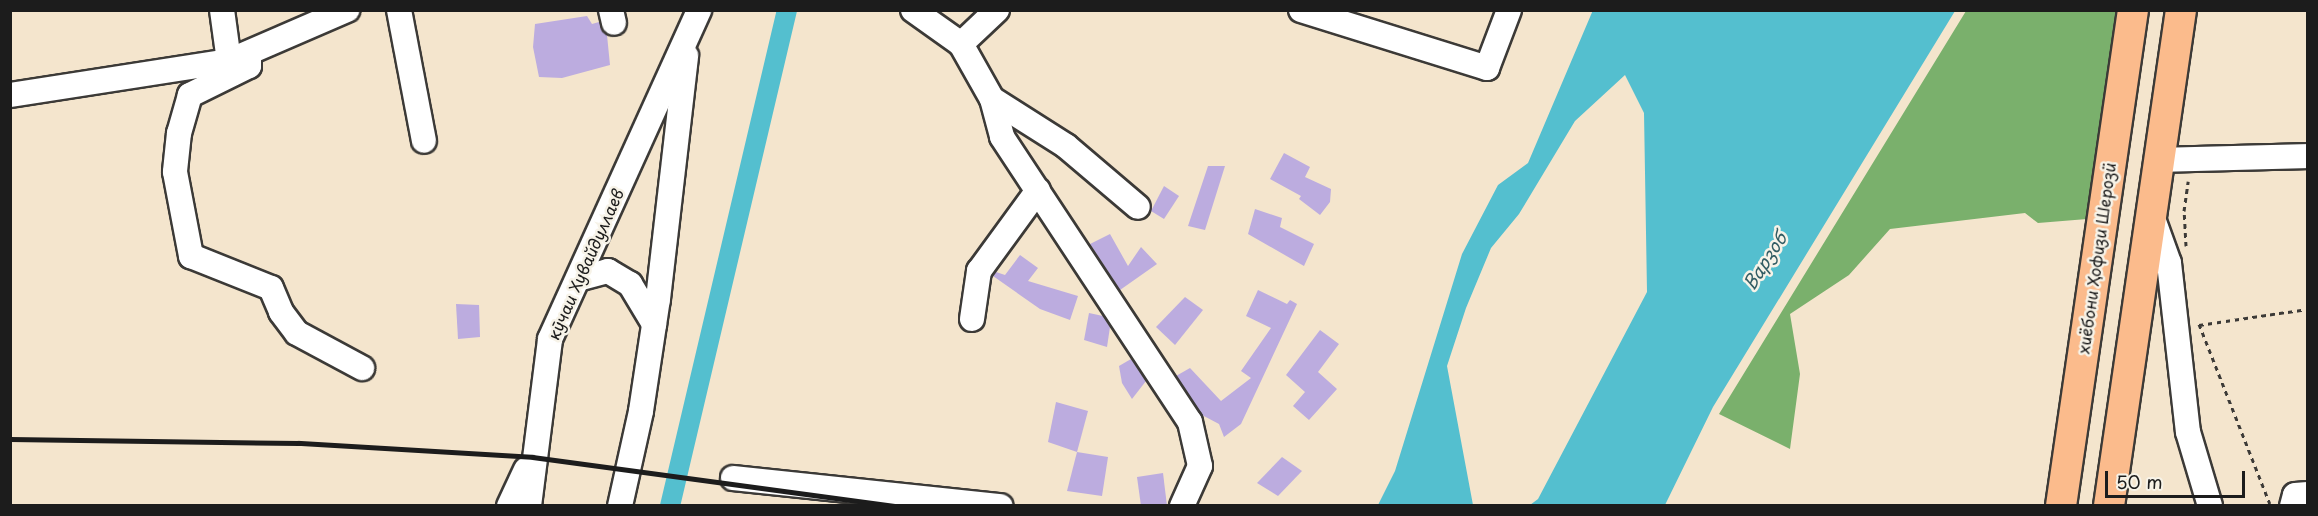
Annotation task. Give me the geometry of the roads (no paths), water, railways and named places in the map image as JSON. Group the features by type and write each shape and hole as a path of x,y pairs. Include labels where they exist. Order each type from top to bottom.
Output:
{"main road":[{"name":"хиёбони Ҳофизи Шерозӣ","path":"2061,506 2133,10"},
{"path":"2109,506 2181,10"},
{"path":"2105,195 2152,207"}],"street":[{"path":"222,10 239,57 249,66 190,95 180,133 175,172 191,256 271,288 281,312 297,333 362,368"},
{"path":"10,95 239,57 347,10"},
{"path":"399,10 424,141"},
{"name":"кӯчаи Хувайдуллаев","path":"530,506 532,457 550,339 699,10"},
{"path":"913,10 961,44 992,99 1002,137 1190,422 1200,466 1182,506"},
{"path":"961,44 997,10"},
{"path":"1301,10 1487,68 1509,10"},
{"name":"кӯчаи Хувайдуллаев","path":"620,506 654,324 689,36"},
{"path":"992,99 1066,146 1138,207"},
{"path":"2159,160 2191,161 2307,156"},
{"path":"972,319 979,271 1038,190"},
{"path":"2152,207 2169,263 2188,432 2210,506"},
{"path":"578,279 608,271 630,284 654,324"},
{"path":"509,506 532,457"},
{"path":"733,478 1001,506"},
{"path":"2292,506 2295,495 2307,494"}],"water":[{"name":"Варзоб","path":"1593,10 1955,11 1713,407 1665,505 1530,505 1538,499 1647,292 1644,113 1625,75 1575,121 1519,214 1491,248 1466,308 1447,366 1473,505 1378,505 1395,471 1462,254 1498,185 1528,163"}],"waterway":[{"path":"670,506 787,10"}],"railway":[{"path":"10,439 299,443 533,457 896,506"}]}
